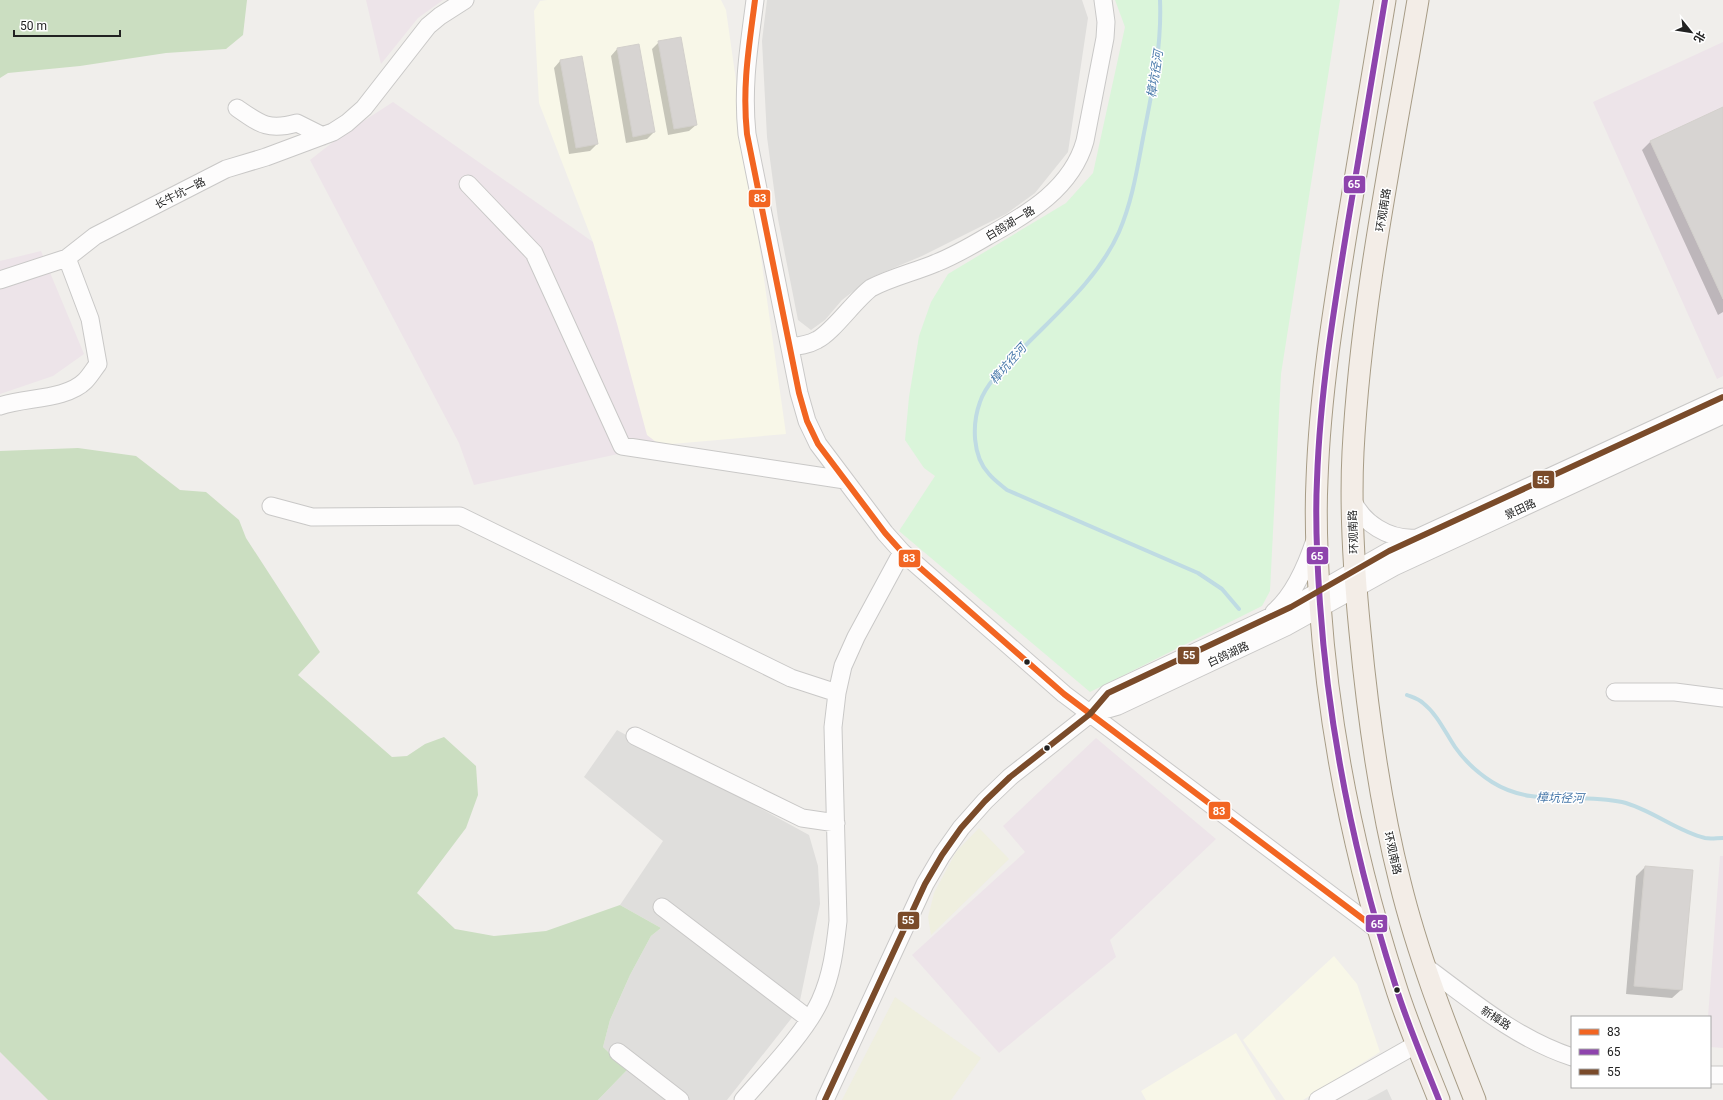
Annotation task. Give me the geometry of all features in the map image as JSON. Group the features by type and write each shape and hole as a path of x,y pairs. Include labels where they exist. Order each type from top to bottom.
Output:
{"main road":[{"path":"1385,0 1330,330 1318,443 1316,534 1320,599 1331,713 1343,787 1356,847 1395,986 1439,1100"},
{"name":"环观南路","path":"1418,0 1363,330 1356,409 1352,499 1356,579 1366,685 1380,790 1400,884 1426,967 1475,1100"}],"street":[{"name":"长牛坑一路","path":"0,280 67,258 96,236 226,169 323,136 347,123 364,108 428,26 440,16 465,0"},
{"path":"755,0 745,70 744,104 747,134 790,347 807,421 818,444 902,552 1064,694 1379,931"},
{"name":"白鸽湖一路","path":"790,347 807,345 819,340 859,297 871,288 956,254 1024,217 1052,193 1074,167 1081,155 1085,141 1105,38 1106,22 1103,0"},
{"path":"236,108 257,122 269,126 281,127 297,123 323,136"},
{"path":"468,184 534,253 622,446 845,480"},
{"path":"0,406 11,402 68,392 84,382 98,364 90,319 67,258"},
{"name":"景田路","path":"1320,599 1356,579 1389,551 1723,397"},
{"name":"景田路","path":"1356,579 1394,567 1723,415"},
{"path":"1352,499 1361,516 1380,530 1400,537 1418,538"},
{"path":"271,506 312,517 460,516 791,678 837,693"},
{"path":"1265,619 1277,609 1293,586 1306,564 1316,534"},
{"path":"743,1100 809,1018 820,1002 829,977 835,951 838,921 833,727 837,693 844,666 856,637 902,552"},
{"name":"白鸽湖路","path":"825,1100 925,884 942,855 961,828 1010,777 1090,714 1108,693 1265,619 1320,599"},
{"name":"白鸽湖路","path":"1090,714 1118,706 1286,627 1320,599"},
{"path":"1615,692 1675,692 1723,698"},
{"path":"635,736 802,818 836,822"},
{"path":"662,907 809,1018"},
{"name":"新樟路","path":"1426,967 1503,1023 1545,1047 1571,1057"},
{"path":"1318,1100 1417,1044"},
{"path":"618,1052 680,1100"},
{"path":"1711,1075 1723,1075"}],"shaded area":[{"path":"366,0 443,0 418,18 381,64"},
{"path":"721,0 726,10 786,434 660,445 647,435 593,242 539,103 534,11 540,1"},
{"path":"767,0 1082,0 1088,18 1068,152 1035,193 1006,214 922,256 872,277 842,300 825,320 811,330 798,320 778,219 767,137 762,41"},
{"path":"1723,42 1723,376 1717,379 1593,102"},
{"path":"393,102 593,242 616,320 660,445 474,485 459,443 310,160 342,135"},
{"path":"41,251 84,354 53,376 0,394 0,261"},
{"path":"617,730 809,835 818,866 820,904 798,1010 727,1100 598,1100 627,1070 603,1047 610,1020 630,975 651,936 661,928 620,905 663,841 584,777"},
{"path":"1096,738 1216,839 1110,940 1116,957 999,1053 912,955 1025,852 1003,826"},
{"path":"1720,856 1723,856 1723,1048 1711,1047 1711,1016 1708,1016"},
{"path":"1334,956 1357,984 1380,1052 1303,1100 1285,1100 1243,1040"},
{"path":"1236,1033 1276,1100 1146,1100 1141,1091"},
{"path":"0,1052 48,1100 0,1100"},
{"path":"1387,1089 1392,1100 1367,1100"}],"green space":[{"path":"0,0 247,0 243,35 226,49 166,53 80,66 8,73 0,78"},
{"path":"1115,0 1340,0 1281,374 1270,591 1262,606 1090,692 899,531 935,476 924,468 905,440 909,397 919,336 931,302 948,274 1066,203 1093,173 1125,27"},
{"path":"78,448 136,456 180,490 206,492 239,520 246,538 320,652 298,675 392,757 407,756 425,744 444,737 476,766 478,795 466,828 417,893 455,929 494,936 546,931 620,905 661,928 651,936 630,975 610,1020 603,1047 627,1070 598,1100 48,1100 0,1052 0,451"},
{"path":"979,828 1009,859 931,935 928,917 934,893 956,852"},
{"path":"895,997 981,1058 951,1100 842,1100"}],"building":[{"path":"681,37 697,125 674,129 658,41"},
{"path":"639,44 655,132 633,137 617,48"},
{"path":"582,56 598,144 576,148 560,60"},
{"path":"1723,107 1723,299 1650,141"},
{"path":"1645,866 1693,870 1682,990 1634,986"}],"waterway":[{"name":"樟坑径河","path":"1160,0 1158,52 1153,87 1134,186 1124,221 1110,249 1088,280 1062,309 1003,368 987,388 977,411 975,440 979,458 983,467 1007,490 1198,573 1222,589 1239,609"},
{"name":"樟坑径河","path":"1407,695 1420,700 1428,707 1437,718 1455,747 1472,766 1492,782 1508,790 1523,795 1539,797 1605,799 1622,802 1633,805 1694,835 1707,838 1723,838"}],"transit line":[{"name":"83","path":"755,0 745,99 747,134 799,393 807,421 818,444 885,533 902,552 1064,694 1379,931"},
{"name":"65","path":"1385,0 1338,286 1324,383 1317,480 1317,557 1324,652 1330,700 1337,748 1356,843 1381,937 1400,999 1439,1100"},
{"name":"55","path":"825,1100 925,884 942,855 961,828 985,801 1010,777 1090,714 1108,693 1291,607 1389,551 1723,397"}]}
